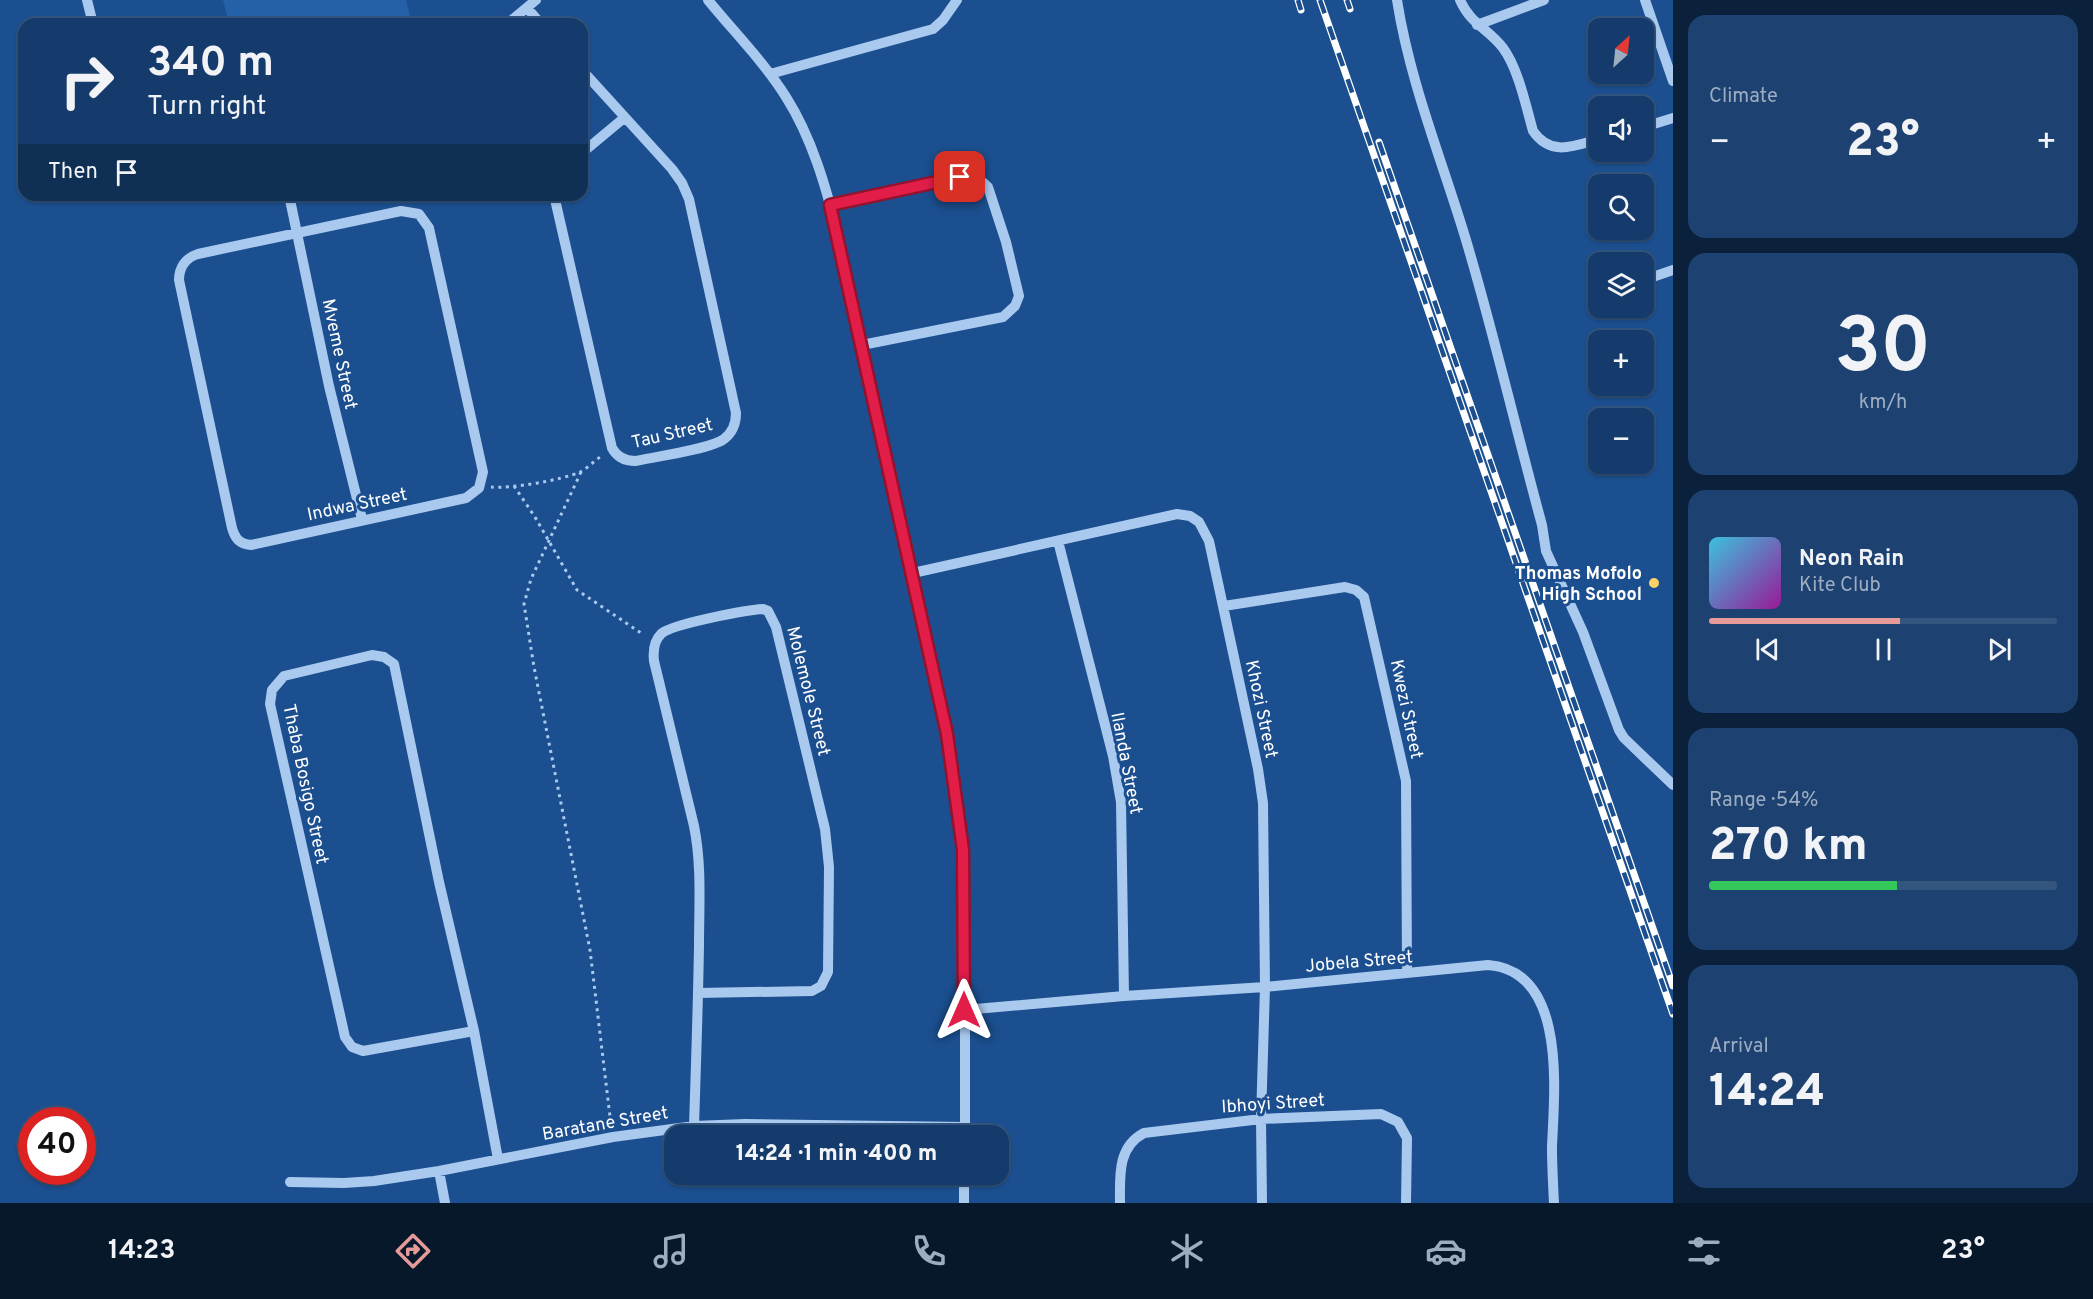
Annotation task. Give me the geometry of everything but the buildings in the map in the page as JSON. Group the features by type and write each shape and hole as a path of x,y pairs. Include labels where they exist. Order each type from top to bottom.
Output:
{"street":[{"path":"87,0 92,18"},
{"path":"514,18 536,0"},
{"path":"708,0 770,74 787,98 813,151 830,205 862,345 947,734 957,796 965,883 965,1125"},
{"path":"770,74 933,29 943,20 957,0"},
{"path":"1397,0 1415,87 1449,186 1480,288 1542,525 1546,551 1583,632 1620,730 1630,744 1673,785"},
{"path":"1460,0 1467,14 1495,39 1510,59 1533,130 1539,140 1566,149 1588,142"},
{"path":"1477,25 1544,0"},
{"path":"1645,0 1673,81"},
{"path":"527,8 536,18"},
{"name":"Tau Street","path":"555,201 612,448 618,456 635,461 710,445 724,439 731,431 736,419 689,199 677,177 588,77"},
{"path":"588,148 624,118"},
{"path":"1654,124 1673,118"},
{"path":"830,205 960,177 972,176 981,180 988,187 1006,242 1019,296 1015,306 1003,317 862,345"},
{"name":"Mveme Street","path":"290,201 329,386 362,519"},
{"name":"Indwa Street","path":"401,211 419,214 426,222 483,472 481,483 475,492 466,498 251,545 237,540 232,528 179,274 183,264 192,256 298,232 401,211"},
{"path":"1654,277 1673,270"},
{"name":"Khozi Street","path":"913,573 1178,514 1190,516 1201,525 1208,536 1263,803 1265,987 1261,1119 1262,1203"},
{"name":"Ilanda Street","path":"1058,541 1113,756 1121,802 1124,996"},
{"name":"Kwezi Street","path":"1224,606 1338,587 1353,588 1364,597 1406,781 1407,973"},
{"name":"Molemole Street","path":"656,643 661,634 676,626 759,610 768,611 776,627 827,840 828,965 821,986 808,991 698,993"},
{"path":"656,643 654,661 698,851 698,993 694,1125"},
{"name":"Thaba Bosigo Street","path":"474,1031 363,1051 352,1047 345,1037 270,704 272,690 284,676 376,655 394,664 439,882 474,1031 498,1159"},
{"name":"Jobela Street","path":"964,1010 1265,987 1496,966 1516,975 1533,992 1545,1015 1555,1061 1552,1153 1554,1203"},
{"name":"Ibhoyi Street","path":"1120,1203 1122,1157 1128,1146 1138,1136 1154,1130 1261,1119 1366,1113 1381,1114 1394,1119 1402,1126 1408,1144 1406,1203"},
{"name":"Baratane Street","path":"720,1125 776,1125"},
{"name":"Baratane Street","path":"290,1182 357,1182 439,1171 613,1137 664,1130"},
{"path":"439,1171 445,1203"},
{"path":"964,1185 964,1203"}],"path":[{"path":"481,483 492,488 514,486 581,472 612,448"},
{"path":"581,472 531,579 524,604 534,667 590,950 613,1137"},
{"path":"514,486 535,517 577,590 656,643"}],"shaded area":[{"path":"223,0 406,0 410,18 228,18"}],"railway":[{"path":"1298,0 1301,10"},
{"path":"1320,0 1673,1014"},
{"path":"1347,0 1350,9"},
{"path":"1379,142 1673,986"}],"place":[{"name":"Thomas Mofolo High School","path":"1654,583"}],"route":[{"path":"960,177 830,205 947,734 963,850 964,1010"}]}
